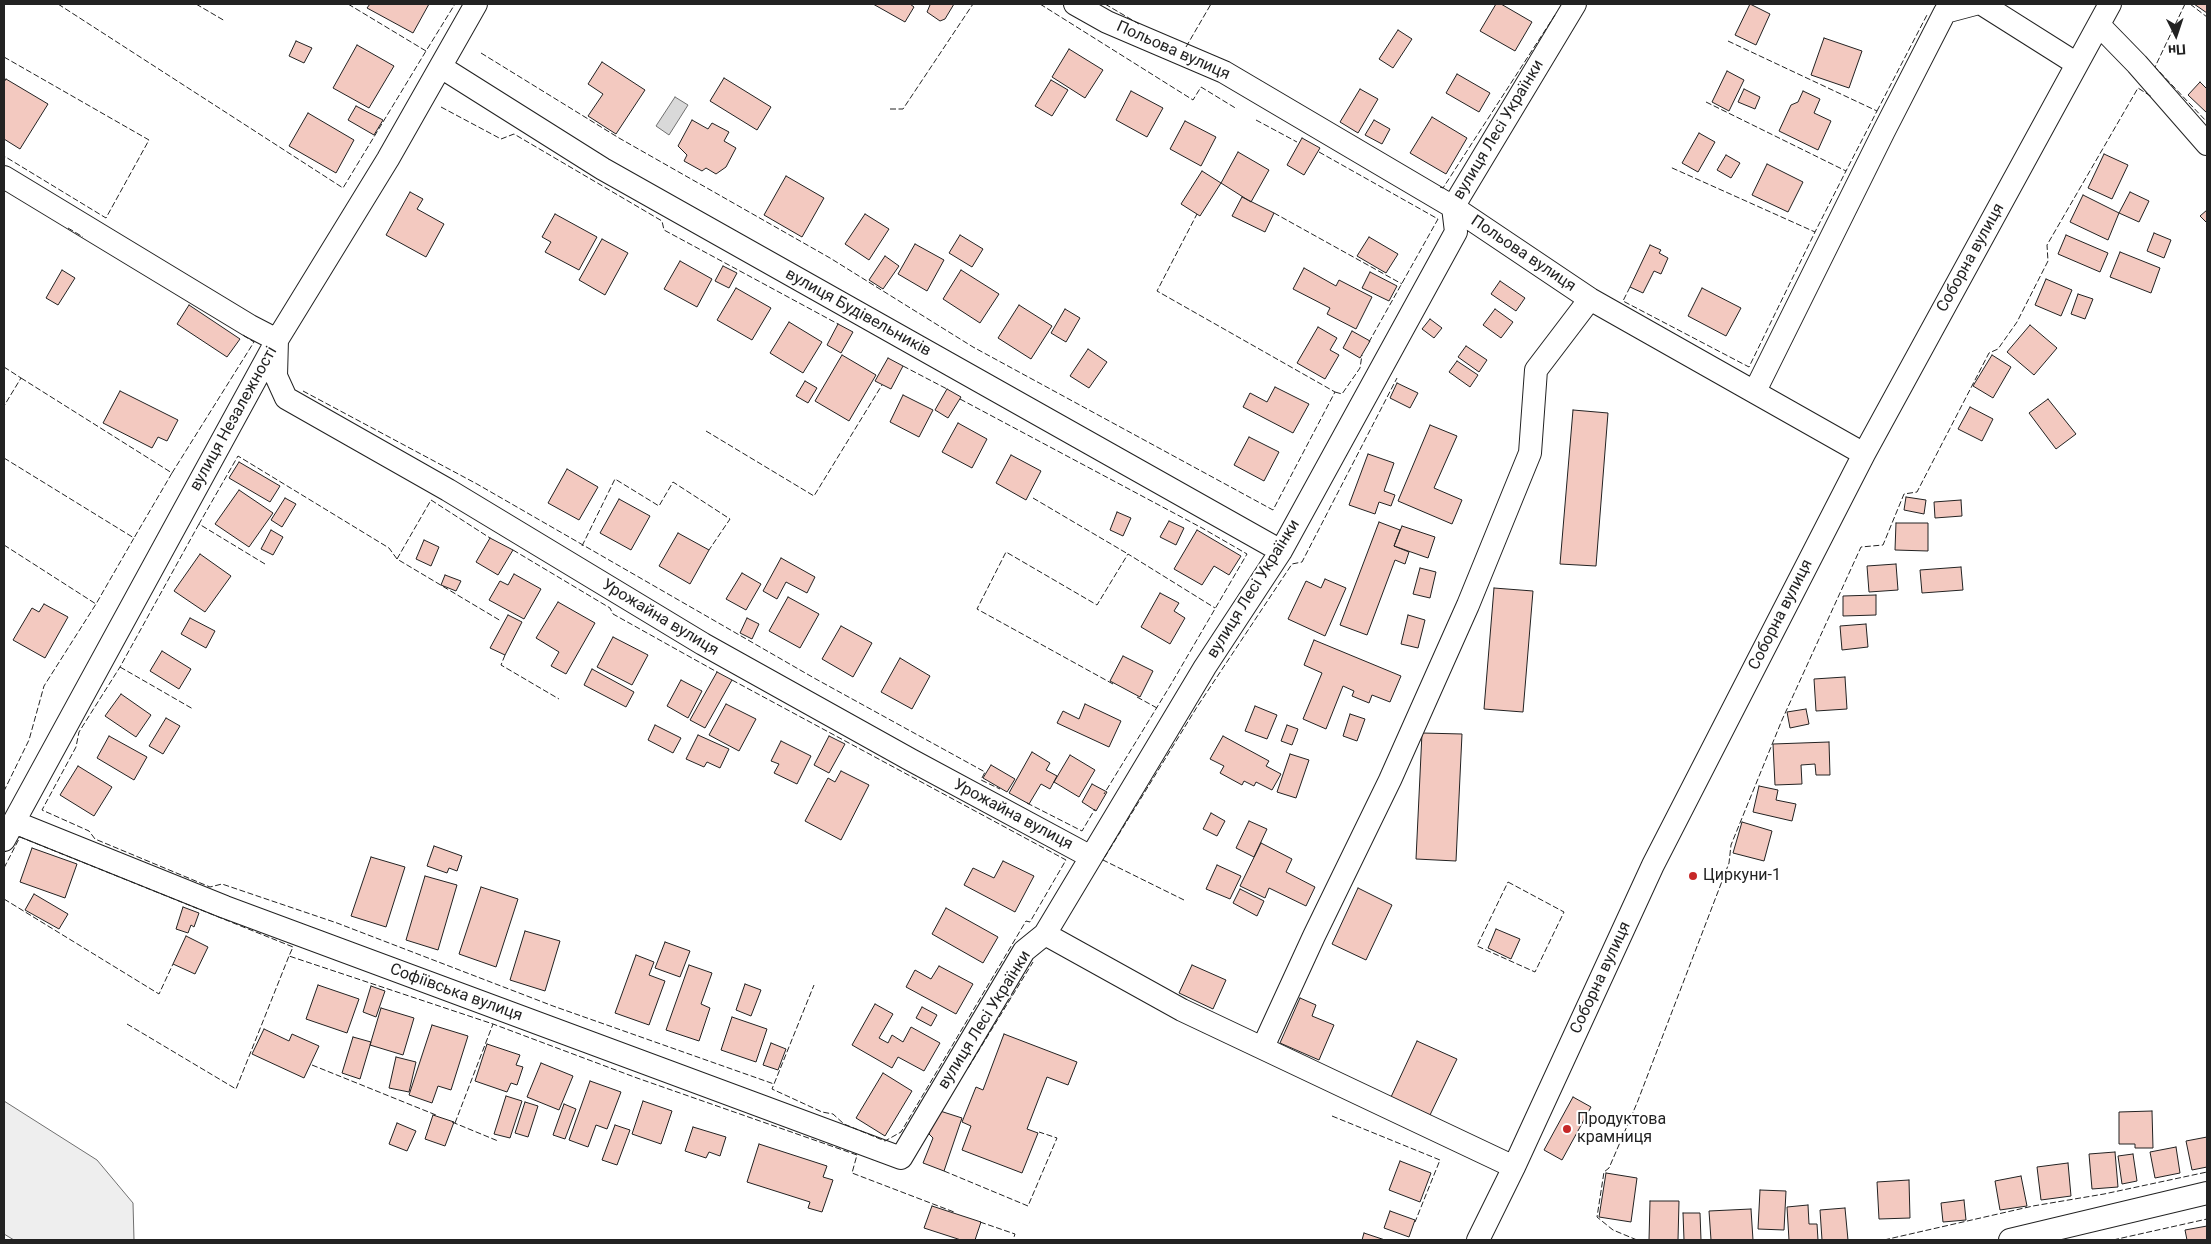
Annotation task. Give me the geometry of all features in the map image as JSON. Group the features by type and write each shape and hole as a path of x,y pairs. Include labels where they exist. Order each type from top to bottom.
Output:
{"street":[{"name":"вулиця Незалежності","path":"9,831 277,340 388,159 476,4"},
{"name":"Польова вулиця","path":"1075,4 1107,22 1224,72 1453,207 1590,299 1864,454"},
{"name":"вулиця Лесі Українки","path":"901,1158 1024,951 1045,934 1205,667 1281,551 1456,232 1453,207 1575,4"},
{"path":"1755,391 1945,12 1975,4"},
{"path":"1982,4 2077,64"},
{"name":"Соборна вулиця","path":"1478,1240 1514,1167 1653,865 1864,454 2110,4"},
{"path":"2099,25 2137,64 2207,144"},
{"name":"вулиця Будівельників","path":"441,67 603,169 1281,551"},
{"path":"4,177 250,326 277,340"},
{"path":"1263,1047 1405,745 1468,605 1530,453 1536,370 1590,299"},
{"name":"Урожайна вулиця","path":"277,340 276,376 286,398 448,490 703,644 903,756 1091,857"},
{"name":"Софіївська вулиця","path":"9,831 225,907 901,1158"},
{"path":"1045,934 1182,1010 1514,1167"},
{"path":"2010,1240 2207,1194"}],"shaded area":[{"path":"675,97 688,105 669,135 656,126"},
{"path":"4,1101 97,1160 133,1203 134,1240 14,1240 4,1234"}],"building":[{"path":"370,4 429,4 413,33 367,8"},
{"path":"873,4 910,4 914,7 905,22"},
{"path":"928,4 954,4 945,19 940,21 927,12 930,5"},
{"path":"1496,4 1501,4 1532,22 1515,51 1480,31"},
{"path":"1750,4 1770,14 1756,45 1735,35"},
{"path":"2194,4 2207,4 2207,13"},
{"path":"1398,30 1412,39 1393,68 1379,59"},
{"path":"1824,38 1862,51 1849,88 1811,75"},
{"path":"296,41 312,48 304,63 289,56"},
{"path":"357,45 394,66 369,108 333,88"},
{"path":"1069,49 1103,70 1085,98 1052,77"},
{"path":"602,62 645,90 616,134 588,116 603,94 588,84"},
{"path":"1727,71 1744,80 1729,111 1712,102"},
{"path":"1457,74 1490,93 1479,112 1446,93"},
{"path":"724,78 771,107 757,130 710,101"},
{"path":"6,79 48,104 20,149 4,139 4,82"},
{"path":"1051,80 1068,90 1052,116 1035,106"},
{"path":"2200,82 2207,89 2207,113 2188,95"},
{"path":"1360,89 1378,99 1358,133 1340,122"},
{"path":"1744,89 1760,97 1755,109 1738,102"},
{"path":"1131,91 1163,108 1147,137 1116,120"},
{"path":"1803,91 1820,99 1814,113 1831,121 1818,150 1779,131 1791,105 1798,102"},
{"path":"356,106 383,120 374,135 348,120"},
{"path":"308,113 354,140 336,173 289,146"},
{"path":"1432,117 1467,138 1446,174 1410,153"},
{"path":"692,120 708,129 712,123 729,132 724,141 736,148 726,167 716,174 706,168 702,171 684,161 687,155 678,146"},
{"path":"1374,120 1390,129 1382,144 1365,135"},
{"path":"1185,121 1216,137 1201,166 1170,149"},
{"path":"1699,133 1715,142 1698,172 1682,163"},
{"path":"1302,138 1320,148 1304,175 1287,165"},
{"path":"1238,152 1269,170 1251,202 1221,183"},
{"path":"2104,154 2128,165 2112,199 2088,188"},
{"path":"1726,155 1740,163 1731,178 1717,170"},
{"path":"1767,164 1803,182 1788,212 1752,195"},
{"path":"1202,171 1221,183 1200,216 1181,204"},
{"path":"786,176 824,198 802,237 764,215"},
{"path":"410,192 423,199 417,209 444,224 426,257 386,235"},
{"path":"2130,192 2149,201 2139,222 2119,213"},
{"path":"2083,195 2119,213 2108,240 2070,222"},
{"path":"1242,197 1274,213 1265,232 1232,216"},
{"path":"2207,210 2207,223 2200,216"},
{"path":"555,214 597,237 579,270 545,252 551,242 542,237"},
{"path":"865,214 889,229 869,260 845,244"},
{"path":"2154,233 2171,240 2164,258 2147,251"},
{"path":"960,235 983,249 972,267 949,253"},
{"path":"2066,235 2108,253 2100,272 2058,254"},
{"path":"1369,237 1398,254 1386,273 1357,256"},
{"path":"602,239 628,253 605,295 579,280"},
{"path":"915,244 944,260 927,291 898,274"},
{"path":"1650,245 1661,250 1659,253 1668,258 1661,274 1654,271 1643,293 1630,287"},
{"path":"2120,252 2160,268 2151,293 2110,277"},
{"path":"885,256 899,266 883,289 869,280"},
{"path":"680,261 712,279 697,307 664,289"},
{"path":"723,266 737,273 729,288 715,281"},
{"path":"1304,268 1336,286 1339,280 1372,297 1356,329 1327,314 1330,308 1293,289"},
{"path":"62,270 75,278 58,305 46,298"},
{"path":"961,270 999,294 980,323 943,299"},
{"path":"1370,272 1397,286 1389,301 1362,288"},
{"path":"2046,279 2072,290 2061,316 2035,305"},
{"path":"1500,281 1525,298 1516,311 1491,294"},
{"path":"736,288 771,308 752,340 717,320"},
{"path":"1702,288 1741,308 1726,336 1688,316"},
{"path":"2078,294 2093,299 2085,319 2071,314"},
{"path":"189,305 240,339 227,357 177,324"},
{"path":"1019,305 1052,326 1031,359 998,338"},
{"path":"1065,309 1080,318 1066,342 1051,333"},
{"path":"1495,309 1513,322 1501,338 1483,325"},
{"path":"1430,319 1442,328 1434,338 1422,329"},
{"path":"789,322 822,342 803,373 770,353"},
{"path":"838,324 853,332 841,353 827,345"},
{"path":"2030,325 2057,348 2034,375 2007,352"},
{"path":"1318,327 1337,338 1330,350 1339,355 1325,379 1297,363"},
{"path":"1352,331 1370,341 1360,358 1343,348"},
{"path":"1466,346 1487,360 1479,372 1458,357"},
{"path":"1088,349 1107,362 1089,388 1070,376"},
{"path":"842,355 876,375 849,421 815,401"},
{"path":"1992,355 2011,367 1993,398 1973,386"},
{"path":"888,358 903,366 891,389 875,381"},
{"path":"1457,361 1478,375 1470,387 1449,372"},
{"path":"805,381 817,388 808,403 796,396"},
{"path":"1397,383 1418,393 1410,408 1390,398"},
{"path":"1275,387 1309,404 1293,433 1243,407 1250,393 1267,402"},
{"path":"947,389 961,397 948,418 935,410"},
{"path":"120,391 178,420 167,441 158,437 152,448 103,423"},
{"path":"903,395 933,410 919,437 890,422"},
{"path":"2048,399 2076,434 2056,449 2029,413"},
{"path":"1970,407 1993,419 1982,441 1958,429"},
{"path":"1573,410 1608,413 1596,566 1560,564"},
{"path":"958,423 987,439 972,468 942,452"},
{"path":"1430,425 1457,436 1434,488 1462,500 1452,524 1398,501"},
{"path":"1249,437 1279,452 1264,481 1234,465"},
{"path":"1368,454 1394,463 1384,491 1395,495 1391,506 1379,502 1375,514 1349,505"},
{"path":"1011,455 1041,471 1026,500 996,483"},
{"path":"239,462 280,486 270,502 229,478"},
{"path":"567,469 598,487 579,520 548,503"},
{"path":"239,490 273,513 249,547 215,524"},
{"path":"1906,497 1926,500 1924,514 1904,510"},
{"path":"285,498 296,504 282,527 271,520"},
{"path":"619,499 650,516 631,550 600,533"},
{"path":"1961,500 1962,516 1935,518 1934,502"},
{"path":"1117,512 1131,518 1123,536 1110,530"},
{"path":"1169,521 1184,528 1176,545 1160,537"},
{"path":"1379,522 1400,530 1394,546 1409,552 1405,564 1395,560 1367,635 1340,625"},
{"path":"1896,523 1928,523 1928,551 1895,550"},
{"path":"1402,526 1435,537 1428,558 1394,546"},
{"path":"271,530 283,537 273,555 261,549"},
{"path":"1197,530 1241,556 1229,575 1214,566 1202,585 1174,569"},
{"path":"678,533 709,550 690,584 659,566"},
{"path":"490,538 513,550 498,575 476,562"},
{"path":"424,540 439,547 431,566 416,559"},
{"path":"200,554 231,576 205,612 174,591"},
{"path":"781,558 815,577 807,593 786,582 777,599 763,591"},
{"path":"1896,564 1898,590 1869,592 1867,566"},
{"path":"1961,567 1963,590 1922,593 1920,570"},
{"path":"1420,568 1436,572 1430,598 1413,594"},
{"path":"742,573 761,584 746,610 726,599"},
{"path":"514,574 541,589 524,619 489,600 500,581 508,585"},
{"path":"445,575 461,581 456,591 441,585"},
{"path":"1325,579 1346,588 1325,636 1288,619 1306,581 1321,588"},
{"path":"1494,588 1533,591 1523,712 1484,709"},
{"path":"1160,593 1179,603 1174,611 1185,618 1170,644 1141,627"},
{"path":"1876,595 1876,615 1843,616 1843,596"},
{"path":"788,597 819,614 800,648 769,631"},
{"path":"558,602 595,623 566,674 551,666 559,652 536,638"},
{"path":"44,604 68,617 45,658 13,640 32,608 39,612"},
{"path":"508,615 522,622 505,655 490,648"},
{"path":"1408,615 1425,620 1418,648 1401,644"},
{"path":"190,618 215,631 206,648 181,634"},
{"path":"747,618 759,624 752,639 740,633"},
{"path":"1866,624 1868,647 1842,650 1840,626"},
{"path":"841,626 872,643 853,677 822,659"},
{"path":"613,637 648,655 632,685 597,667"},
{"path":"1314,640 1401,676 1390,702 1372,695 1369,703 1352,696 1354,691 1343,686 1326,729 1303,719 1322,673 1304,665"},
{"path":"162,651 191,669 179,689 150,671"},
{"path":"1123,656 1153,671 1140,697 1110,681"},
{"path":"900,658 930,676 912,709 881,692"},
{"path":"592,669 634,692 626,707 584,685"},
{"path":"717,672 732,680 705,728 690,720"},
{"path":"1845,677 1847,709 1816,711 1814,679"},
{"path":"681,680 702,691 688,718 667,706"},
{"path":"121,694 151,715 136,737 105,716"},
{"path":"726,704 756,719 739,751 709,735"},
{"path":"1085,704 1121,721 1109,747 1057,723 1063,711 1079,719"},
{"path":"1255,706 1277,715 1267,739 1245,731"},
{"path":"1806,709 1809,724 1790,728 1787,712"},
{"path":"1350,714 1365,719 1357,741 1343,736"},
{"path":"166,718 180,726 163,754 149,746"},
{"path":"655,725 681,738 673,753 648,740"},
{"path":"1287,725 1298,729 1292,745 1281,741"},
{"path":"1422,733 1462,734 1456,861 1416,859"},
{"path":"698,735 729,749 720,768 707,762 704,767 686,759"},
{"path":"109,736 147,757 134,780 97,758"},
{"path":"829,736 845,744 829,773 814,765"},
{"path":"1223,736 1269,761 1266,766 1281,774 1272,790 1256,782 1254,786 1244,781 1242,785 1220,773 1224,766 1210,759"},
{"path":"781,741 811,756 797,784 774,773 779,764 771,761"},
{"path":"1829,742 1830,775 1816,775 1815,764 1801,765 1802,784 1775,785 1773,744"},
{"path":"1032,752 1050,763 1046,770 1057,776 1050,789 1041,784 1029,804 1009,793"},
{"path":"1290,754 1309,760 1296,798 1277,792"},
{"path":"1070,755 1095,770 1079,797 1054,782"},
{"path":"991,765 1015,779 1007,792 983,778"},
{"path":"78,766 112,787 94,816 60,795"},
{"path":"841,771 869,785 841,840 805,821 828,778 835,782"},
{"path":"1092,784 1107,792 1096,811 1082,802"},
{"path":"1759,786 1778,790 1776,800 1796,804 1792,821 1753,812"},
{"path":"1211,813 1225,821 1217,836 1203,829"},
{"path":"1249,821 1267,829 1254,857 1236,848"},
{"path":"1742,822 1772,831 1764,861 1733,853"},
{"path":"1261,843 1292,859 1286,872 1315,887 1306,906 1269,888 1265,898 1240,886"},
{"path":"434,846 462,856 457,871 449,868 447,873 427,866"},
{"path":"32,848 77,864 65,898 20,882"},
{"path":"371,857 405,867 386,927 351,916"},
{"path":"1003,861 1034,876 1015,912 964,885 973,868 994,878"},
{"path":"1217,865 1241,876 1230,899 1206,889"},
{"path":"425,876 457,885 438,950 406,940"},
{"path":"481,887 518,899 496,967 459,954"},
{"path":"1358,888 1392,905 1366,960 1332,944"},
{"path":"1240,889 1264,901 1257,916 1233,903"},
{"path":"34,894 68,914 59,929 25,910"},
{"path":"183,907 199,913 194,927 191,925 188,933 176,929"},
{"path":"946,908 998,937 983,963 932,934"},
{"path":"1496,929 1520,939 1511,959 1488,948"},
{"path":"525,931 560,941 545,991 510,980"},
{"path":"186,936 208,947 195,974 173,964"},
{"path":"665,942 690,951 680,977 655,968"},
{"path":"636,955 654,962 649,975 665,981 649,1025 615,1013"},
{"path":"689,965 712,973 701,1004 710,1008 699,1041 666,1030"},
{"path":"1192,965 1226,980 1213,1009 1179,993"},
{"path":"939,966 973,984 956,1014 906,987 915,970 931,979"},
{"path":"745,984 761,990 751,1016 736,1010"},
{"path":"318,985 359,999 347,1033 306,1019"},
{"path":"371,986 385,991 376,1017 363,1012"},
{"path":"1300,998 1316,1005 1312,1016 1334,1025 1319,1060 1280,1043"},
{"path":"875,1004 893,1014 879,1038 888,1043 892,1035 903,1042 911,1027 940,1043 924,1071 898,1057 892,1068 852,1045"},
{"path":"922,1007 937,1015 931,1026 916,1018"},
{"path":"381,1008 414,1018 403,1055 370,1045"},
{"path":"732,1017 767,1029 756,1062 721,1050"},
{"path":"432,1025 468,1036 451,1090 438,1086 432,1103 409,1095"},
{"path":"264,1029 289,1041 292,1034 319,1046 304,1078 252,1054"},
{"path":"1004,1034 1077,1062 1068,1085 1047,1077 1027,1129 1038,1133 1022,1173 962,1150 971,1126 962,1122 976,1087 983,1090"},
{"path":"353,1037 371,1042 360,1079 342,1073"},
{"path":"1417,1041 1457,1059 1430,1115 1391,1097"},
{"path":"771,1043 786,1049 778,1070 763,1065"},
{"path":"487,1044 520,1055 516,1065 523,1067 517,1085 511,1083 507,1092 475,1081"},
{"path":"396,1057 416,1062 409,1092 389,1088"},
{"path":"541,1063 573,1076 559,1110 527,1097"},
{"path":"883,1073 912,1091 885,1136 856,1118"},
{"path":"590,1081 621,1092 607,1129 596,1125 588,1147 569,1140"},
{"path":"506,1096 522,1101 510,1138 494,1134"},
{"name":"Продуктова крамниця","path":"1573,1097 1591,1107 1562,1160 1544,1150"},
{"path":"643,1101 672,1111 661,1144 632,1134"},
{"path":"525,1102 538,1106 528,1137 515,1133"},
{"path":"564,1104 576,1109 565,1139 553,1135"},
{"path":"937,1110 962,1118 944,1171 923,1163 933,1138 929,1134"},
{"path":"2152,1111 2153,1148 2135,1148 2135,1144 2119,1144 2119,1112"},
{"path":"433,1115 454,1122 445,1146 425,1139"},
{"path":"397,1123 416,1131 407,1151 389,1144"},
{"path":"615,1125 630,1130 617,1165 602,1160"},
{"path":"693,1127 726,1137 720,1156 709,1152 706,1158 685,1151"},
{"path":"2207,1137 2207,1167 2192,1170 2186,1141"},
{"path":"759,1144 827,1166 823,1177 833,1180 822,1212 808,1208 810,1202 747,1182"},
{"path":"2176,1147 2180,1173 2155,1178 2150,1152"},
{"path":"2115,1152 2118,1187 2092,1189 2089,1154"},
{"path":"2133,1154 2137,1181 2122,1184 2118,1156"},
{"path":"1400,1161 1431,1173 1420,1202 1389,1190"},
{"path":"2068,1163 2071,1196 2041,1200 2037,1167"},
{"path":"1606,1173 1637,1178 1631,1222 1599,1217"},
{"path":"2021,1176 2027,1206 2000,1210 1995,1181"},
{"path":"1909,1180 1910,1218 1879,1219 1877,1182"},
{"path":"1760,1190 1786,1191 1784,1230 1758,1229"},
{"path":"1964,1200 1966,1220 1943,1222 1941,1203"},
{"path":"1650,1201 1679,1201 1678,1240 1649,1240"},
{"path":"1808,1205 1809,1224 1817,1224 1818,1240 1789,1240 1787,1207"},
{"path":"932,1206 981,1222 975,1240 961,1240 924,1228"},
{"path":"1845,1208 1848,1240 1822,1240 1820,1210"},
{"path":"1751,1209 1753,1240 1711,1240 1709,1211"},
{"path":"1390,1211 1415,1220 1409,1237 1384,1228"},
{"path":"1683,1213 1700,1213 1701,1240 1684,1240"},
{"path":"2207,1226 2207,1240 2187,1240 2185,1230"},
{"path":"1364,1233 1385,1240 1362,1240"}],"fence":[{"path":"58,4 343,188 426,51"},
{"path":"196,4 225,21"},
{"path":"348,4 426,51 455,4"},
{"path":"890,109 903,109 973,4"},
{"path":"1040,4 1193,100 1201,87 1237,109"},
{"path":"1105,4 1139,24"},
{"path":"1186,47 1211,4"},
{"path":"2185,4 2155,67 2207,122"},
{"path":"2190,4 2207,17"},
{"path":"1877,111 1928,13"},
{"path":"1440,187 1443,188 1555,15"},
{"path":"1728,41 1877,111 1846,171"},
{"path":"481,53 619,138 830,258 973,347 1273,510 1335,392 1157,291 1197,214"},
{"path":"4,57 149,140 106,218 4,156"},
{"path":"1637,1240 1613,1230 1597,1217 1604,1172 1609,1168 1637,1103 1729,863 1731,845 1782,720 1861,547 1883,545 1904,494 1917,492 1989,353 1998,349 2017,322 2048,261 2047,245 2138,88 2152,97"},
{"path":"1706,102 1846,171 1815,232"},
{"path":"441,107 501,139 514,134 662,221 664,230 838,324"},
{"path":"1256,120 1297,142"},
{"path":"1319,152 1438,219 1369,342"},
{"path":"1630,287 1623,301 1749,367 1815,232 1670,167"},
{"path":"1274,213 1402,284"},
{"path":"68,228 83,237"},
{"path":"172,473 254,342 243,335"},
{"path":"1335,392 1342,394 1360,368 1362,355"},
{"path":"903,366 947,389"},
{"path":"4,367 21,378 4,406"},
{"path":"21,378 172,473 134,538"},
{"path":"1184,900 1103,860 1197,707 1292,564 1302,562 1397,378"},
{"path":"706,431 814,496 882,385"},
{"path":"303,391 477,484 814,678 985,772 981,780 1000,789"},
{"path":"960,399 1247,554 1104,794"},
{"path":"265,564 199,524 238,456 389,548 397,559 501,621"},
{"path":"4,458 134,538 96,604 44,686 29,740 4,791"},
{"path":"582,546 615,479 659,506 673,482 730,519 709,550"},
{"path":"1033,498 1128,554"},
{"path":"397,559 431,500 490,538"},
{"path":"199,524 120,667 79,732 76,747 42,810 89,831 95,839 210,887 222,884 337,923 553,1006 774,1084"},
{"path":"4,545 96,604"},
{"path":"513,550 610,608 613,614 717,672"},
{"path":"1113,684 977,609 1006,552 1097,605 1128,554 1215,608"},
{"path":"505,655 501,665 559,699"},
{"path":"120,667 193,709"},
{"path":"732,680 1066,860 1030,922 1026,921 901,1132 885,1141 844,1124 833,1114 822,1112 772,1089 814,985"},
{"path":"1137,697 1157,708"},
{"path":"1027,803 1082,831 1095,809"},
{"path":"4,868 20,837 293,947 289,956 493,1024 637,1078 857,1155 852,1173 954,1212"},
{"path":"1508,882 1564,912 1535,972 1477,946 1508,882"},
{"path":"4,899 159,994 173,964"},
{"path":"127,1024 236,1089 289,956"},
{"path":"968,1068 1033,962"},
{"path":"455,1123 493,1024"},
{"path":"312,1065 436,1115"},
{"path":"1332,1116 1440,1160 1415,1222"},
{"path":"452,1122 498,1141"},
{"path":"944,1171 1028,1206 1057,1138 1039,1132"},
{"path":"1884,1240 2033,1206 2104,1194 2207,1172"},
{"path":"2113,1240 2207,1219"},
{"path":"980,1222 1015,1234 1013,1240"}],"place":[{"name":"Циркуни-1","path":"1693,876"},
{"name":"Продуктова крамниця","path":"1567,1129"}]}
